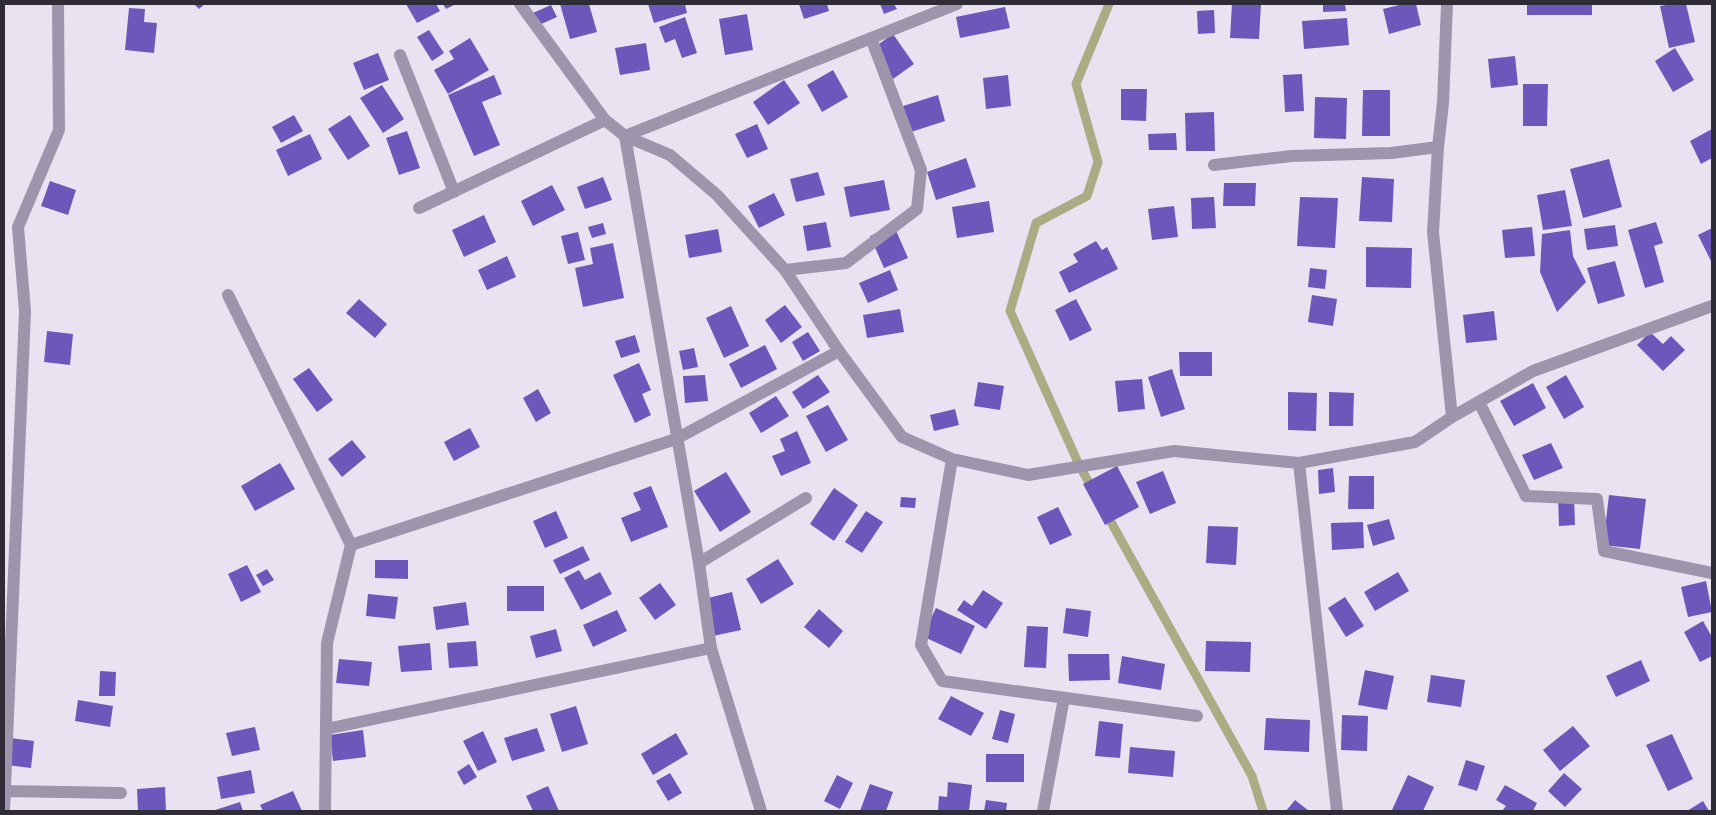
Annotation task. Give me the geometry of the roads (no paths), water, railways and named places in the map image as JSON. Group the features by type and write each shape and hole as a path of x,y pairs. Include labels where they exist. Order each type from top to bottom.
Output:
{"street":[{"path":"4,811 25,312 18,227 58,130 58,4"},
{"path":"520,4 605,120 625,136 670,155 717,195 785,270 838,351 902,437 952,459 1028,475 1174,451 1299,463 1415,442 1452,417 1533,371 1712,306"},
{"path":"625,136 958,4"},
{"path":"1447,4 1443,103 1438,147 1433,232 1452,417"},
{"path":"785,270 846,263 917,209 920,170 871,38"},
{"path":"400,55 454,192"},
{"path":"419,208 605,120"},
{"path":"625,136 699,563 711,648 761,811"},
{"path":"1214,165 1292,156 1391,153 1438,147"},
{"path":"228,296 351,545 327,643 325,811"},
{"path":"351,545 676,439 838,351"},
{"path":"1479,402 1526,496 1597,499 1604,551 1712,573"},
{"path":"952,459 920,645 942,681 1197,716"},
{"path":"1299,463 1337,811"},
{"path":"699,563 806,498"},
{"path":"326,729 711,648"},
{"path":"1043,811 1064,698"},
{"path":"5,791 121,792"}],"waterway":[{"path":"1094,491 1080,467 1010,311 1036,223 1087,196 1098,162 1076,84 1109,4"},
{"path":"1106,513 1252,776 1263,811"}]}
